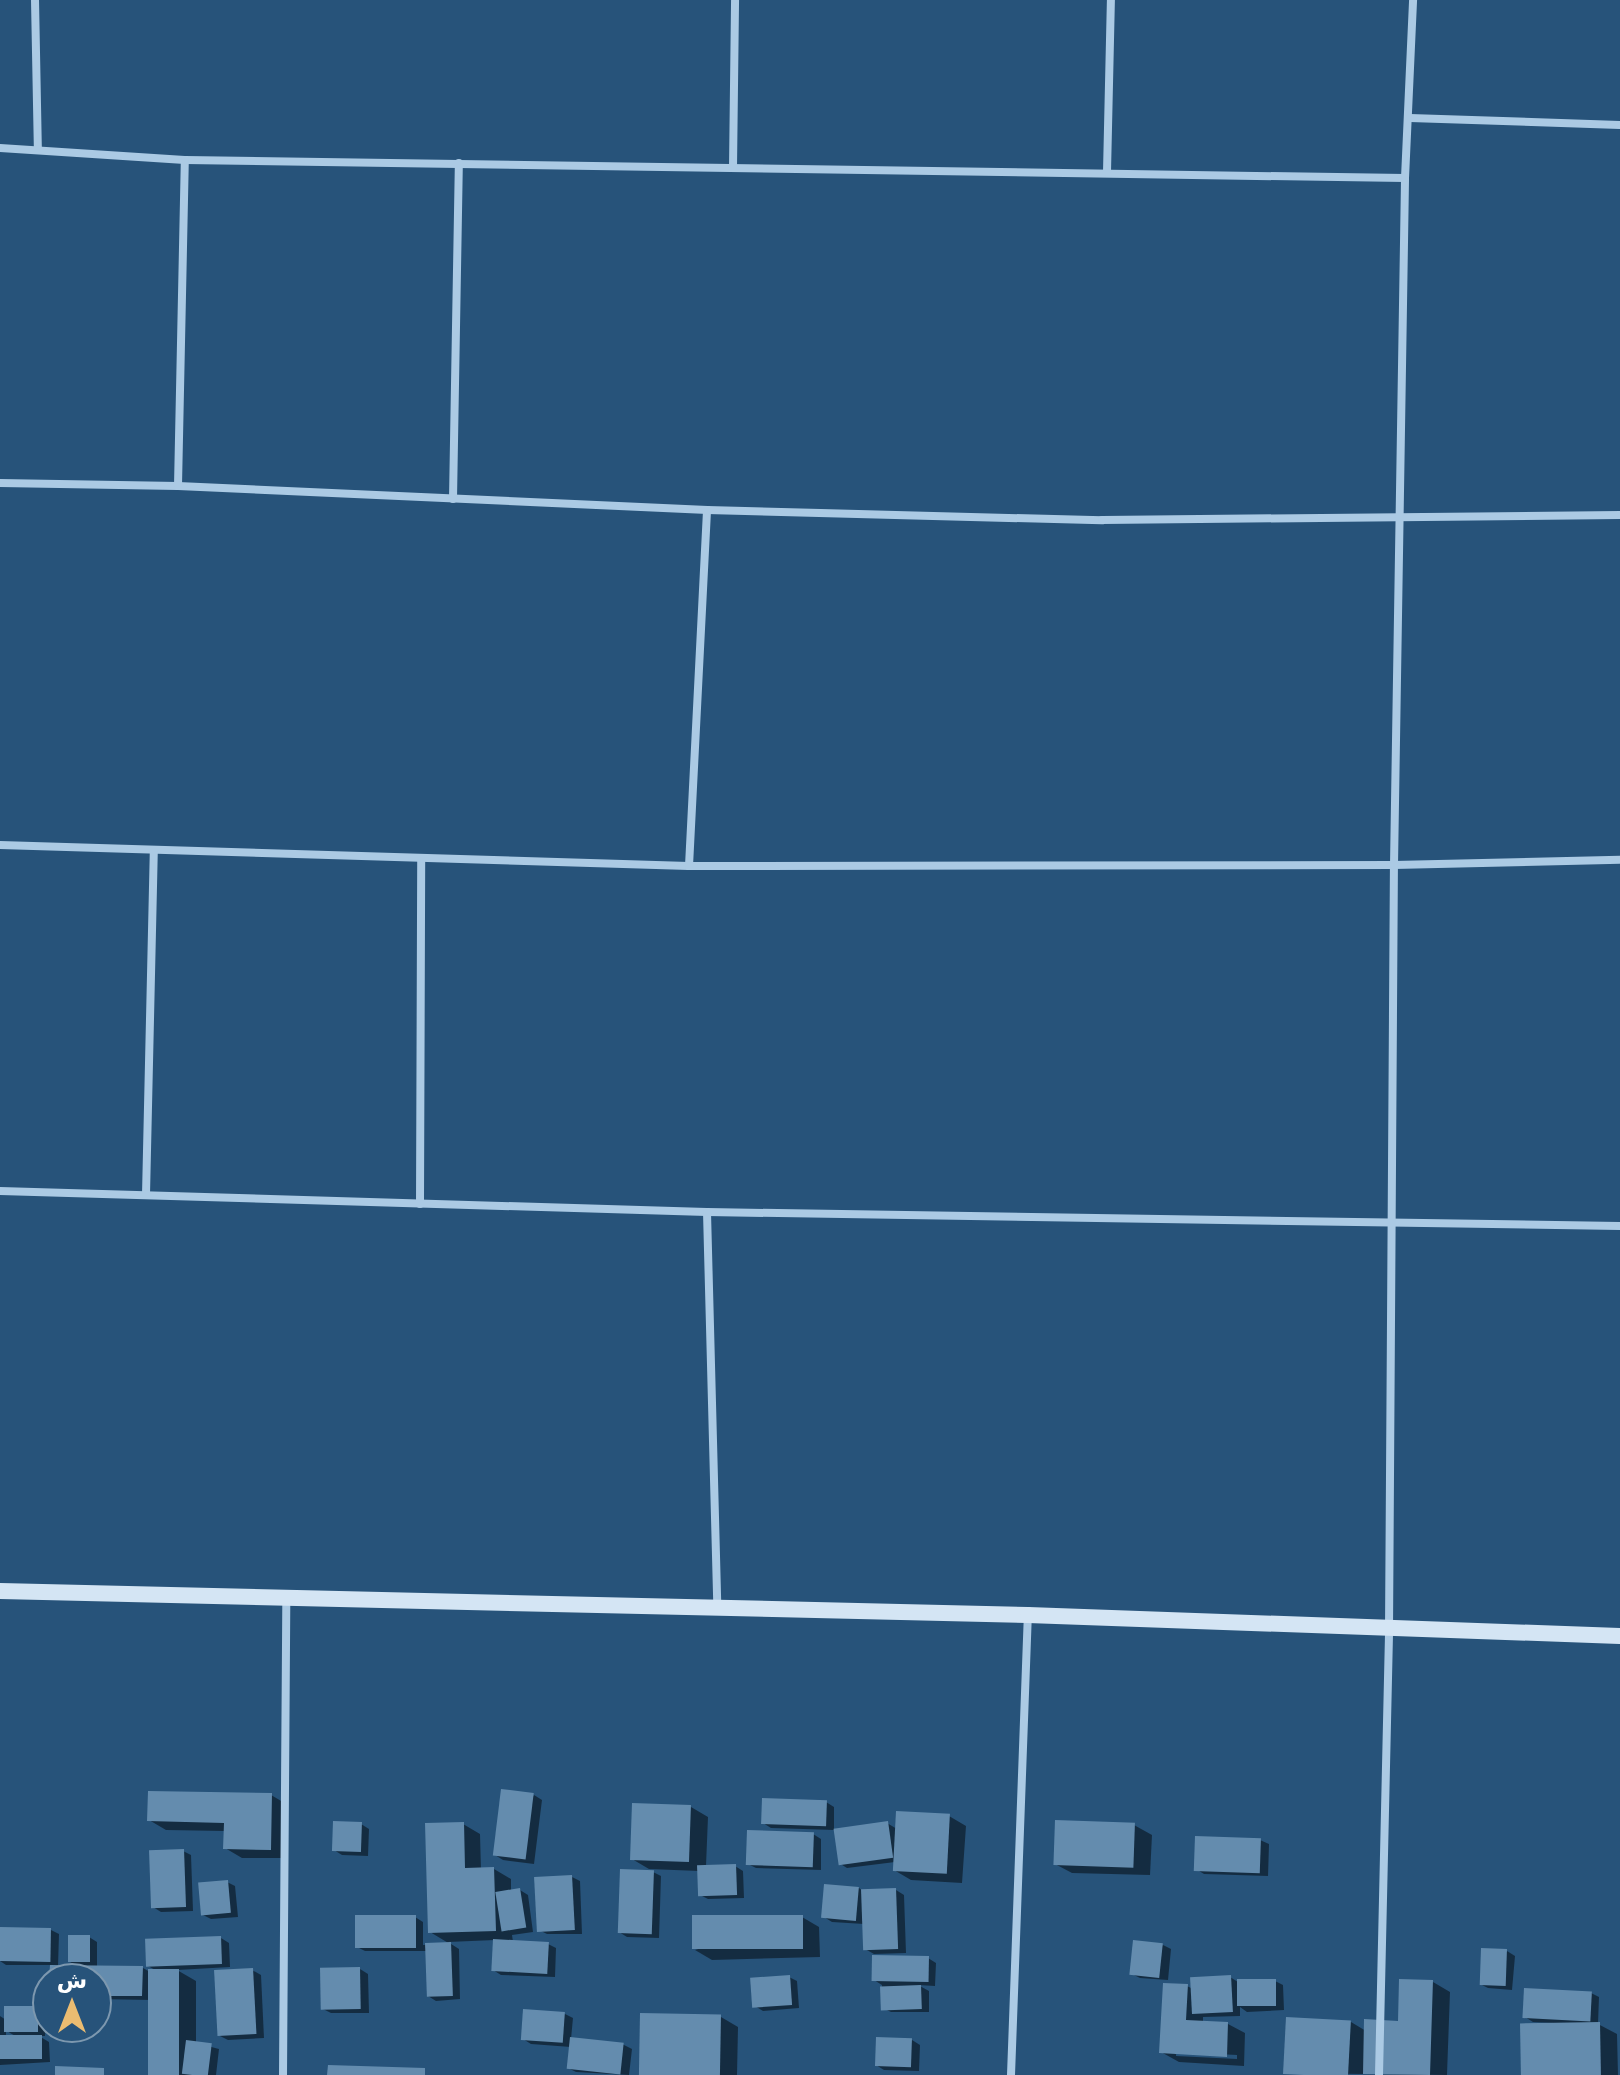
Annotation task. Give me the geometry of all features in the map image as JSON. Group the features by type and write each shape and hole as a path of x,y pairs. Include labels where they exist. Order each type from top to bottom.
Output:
{"street":[{"path":"35,0 38,150"},
{"path":"733,168 735,0"},
{"path":"1107,172 1111,0"},
{"path":"1379,2075 1389,1630 1394,865 1402,519 1405,178 1413,0"},
{"path":"1410,118 1620,125"},
{"path":"0,148 185,160 1405,178"},
{"path":"178,486 185,160"},
{"path":"453,499 459,163"},
{"path":"0,483 178,486 707,510 1102,520 1620,515"},
{"path":"689,866 707,510"},
{"path":"0,845 689,866 1394,865 1620,860"},
{"path":"146,1195 154,852"},
{"path":"420,1204 421,860"},
{"path":"0,1191 707,1212 1620,1226"},
{"path":"707,1212 717,1609"},
{"path":"0,1591 1028,1615 1620,1636"},
{"path":"283,2075 286,1598"},
{"path":"1011,2075 1028,1615"}],"building":[{"path":"501,1789 534,1793 526,1860 493,1856"},
{"path":"148,1791 272,1793 271,1850 223,1849 224,1823 147,1821"},
{"path":"762,1798 827,1800 826,1826 761,1824"},
{"path":"632,1803 691,1805 689,1862 630,1860"},
{"path":"896,1811 950,1814 947,1874 893,1871"},
{"path":"1055,1820 1135,1823 1133,1868 1053,1865"},
{"path":"333,1821 362,1822 361,1852 332,1851"},
{"path":"888,1821 893,1858 839,1865 834,1829"},
{"path":"464,1822 465,1868 494,1867 496,1931 428,1933 425,1823"},
{"path":"747,1830 814,1832 813,1867 746,1865"},
{"path":"1195,1836 1261,1838 1260,1873 1194,1871"},
{"path":"184,1849 186,1907 151,1908 149,1850"},
{"path":"736,1864 737,1895 698,1896 697,1865"},
{"path":"620,1869 654,1870 652,1934 618,1933"},
{"path":"572,1875 575,1930 537,1932 534,1877"},
{"path":"228,1880 231,1913 201,1915 198,1883"},
{"path":"824,1884 859,1887 856,1921 821,1918"},
{"path":"520,1888 526,1928 502,1931 495,1892"},
{"path":"896,1888 898,1949 863,1950 861,1889"},
{"path":"355,1915 416,1915 416,1948 355,1948"},
{"path":"692,1915 803,1915 803,1949 692,1949"},
{"path":"0,1927 51,1928 50,1962 0,1961"},
{"path":"68,1935 90,1935 90,1962 68,1962"},
{"path":"221,1936 222,1964 146,1967 145,1939"},
{"path":"493,1939 549,1942 547,1974 491,1971"},
{"path":"1133,1940 1163,1943 1159,1978 1129,1975"},
{"path":"451,1942 453,1996 427,1997 425,1943"},
{"path":"1481,1948 1507,1949 1506,1986 1480,1985"},
{"path":"872,1955 929,1956 929,1982 872,1981"},
{"path":"112,1966 143,1966 142,1996 112,1996"},
{"path":"360,1967 361,2009 321,2010 320,1968"},
{"path":"253,1968 256,2034 218,2036 214,1970"},
{"path":"148,1969 179,1969 179,2075 148,2075"},
{"path":"790,1975 792,2005 752,2008 750,1978"},
{"path":"1231,1975 1233,2012 1192,2014 1190,1977"},
{"path":"1237,1979 1276,1979 1276,2006 1237,2006"},
{"path":"1399,1979 1433,1980 1430,2075 1363,2074 1364,2019 1398,2021"},
{"path":"1163,1983 1188,1984 1186,2020 1228,2022 1227,2057 1159,2053"},
{"path":"921,1985 922,2009 881,2010 880,1986"},
{"path":"1524,1988 1592,1992 1590,2022 1522,2018"},
{"path":"4,2006 32,2006 32,2032 4,2032"},
{"path":"523,2009 565,2012 563,2043 521,2040"},
{"path":"640,2013 721,2014 720,2075 639,2075"},
{"path":"1286,2017 1351,2020 1348,2075 1283,2074"},
{"path":"1600,2022 1601,2075 1521,2075 1520,2023"},
{"path":"0,2035 32,2035 32,2043 42,2043 42,2059 0,2059"},
{"path":"570,2037 624,2043 620,2074 567,2069"},
{"path":"876,2037 912,2038 911,2067 875,2066"},
{"path":"186,2040 212,2043 208,2075 182,2074"},
{"path":"328,2065 425,2068 425,2075 327,2075"},
{"path":"55,2066 104,2068 104,2075 55,2075"}]}
